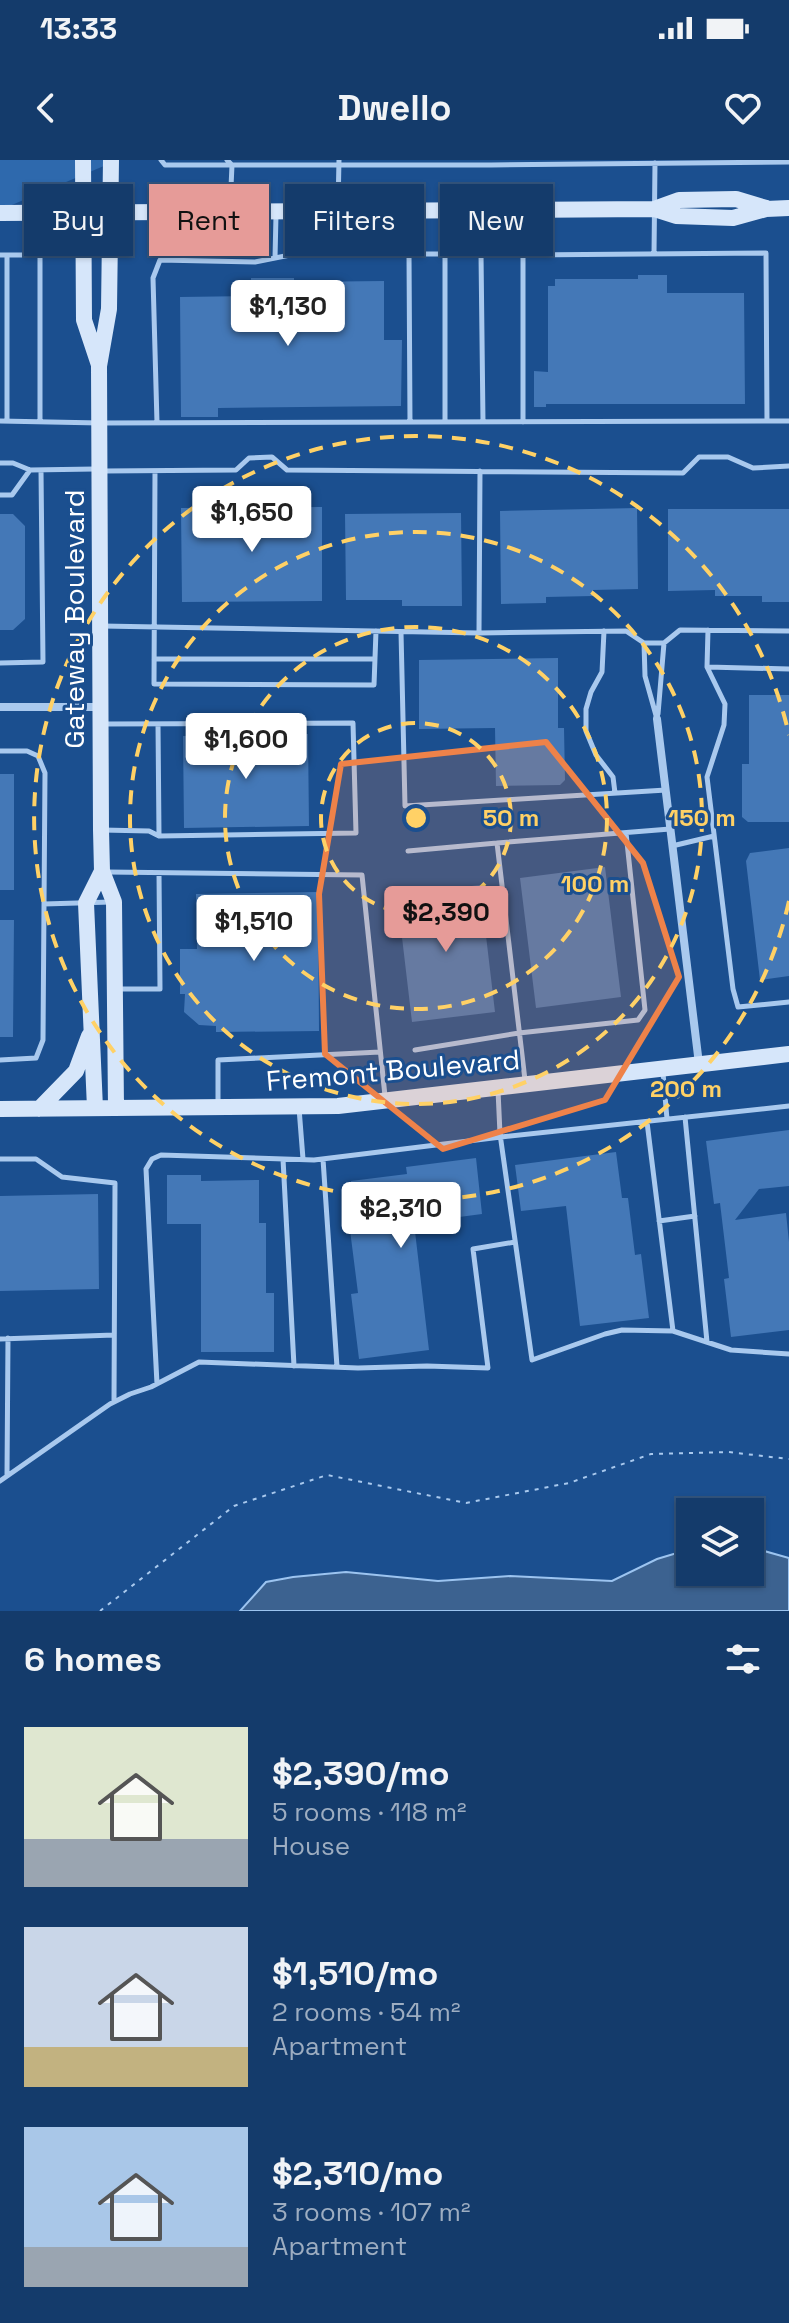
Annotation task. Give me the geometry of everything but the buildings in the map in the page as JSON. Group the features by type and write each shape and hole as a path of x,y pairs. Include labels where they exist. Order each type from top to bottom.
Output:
{"street":[{"name":"Gateway Boulevard","path":"83,160 83,184"},
{"name":"Gateway Boulevard","path":"111,160 111,184"},
{"path":"553,210 654,209 676,216 733,218 766,209 789,208"},
{"path":"269,211 285,211"},
{"path":"0,213 24,213"},
{"name":"Gateway Boulevard","path":"83,256 84,320 99,366"},
{"name":"Gateway Boulevard","path":"110,256 109,309 99,366 101,830 102,871 114,902 116,1108"},
{"path":"0,707 101,715"},
{"path":"657,719 699,1064"},
{"name":"Gateway Boulevard","path":"95,1108 86,903 102,871"},
{"path":"39,1109 76,1071 92,1026"},
{"name":"Fremont Boulevard","path":"0,1109 299,1108 386,1102 789,1054"}],"lane":[{"path":"161,160 165,165 229,162 789,162"},
{"path":"229,162 229,184"},
{"path":"339,162 339,184"},
{"path":"654,254 655,162"},
{"path":"275,258 276,211"},
{"path":"553,255 766,253 767,421"},
{"path":"40,421 40,255 4,255 3,421 157,423 789,421"},
{"path":"157,423 153,278 160,260 255,262 285,256"},
{"path":"409,256 410,422"},
{"path":"444,256 445,422"},
{"path":"481,256 483,422"},
{"path":"523,422 525,256"},
{"path":"0,463 13,463 30,470 236,470 249,458 272,457 287,470 683,473 699,457 728,457 753,468 789,466"},
{"path":"0,495 12,495 30,470"},
{"path":"0,663 43,662 41,470"},
{"path":"155,471 154,684 374,685 376,631"},
{"path":"479,633 480,471"},
{"path":"100,626 479,633 626,631 644,643 664,643 680,630 789,631"},
{"path":"708,630 707,667 725,704 724,725 707,777 733,989 738,1007 789,1002"},
{"path":"604,631 602,672 586,709 586,731 596,755 613,777 615,793"},
{"path":"401,632 405,806 666,790"},
{"path":"644,643 645,676 657,719"},
{"path":"657,719 664,643"},
{"path":"154,659 375,659"},
{"path":"707,667 789,669"},
{"path":"101,715 158,724 353,723 356,833 159,836 149,831 101,830"},
{"path":"158,724 159,836"},
{"path":"0,751 27,751 38,756 45,773 44,1031 41,1050 36,1058 0,1060"},
{"path":"408,851 670,829"},
{"path":"415,1050 519,1033 638,1020 645,1010 626,833"},
{"path":"672,846 714,836"},
{"path":"497,843 525,1085"},
{"path":"102,871 362,875 386,1102"},
{"path":"114,990 160,989 159,873"},
{"path":"44,904 114,902"},
{"path":"218,1108 218,1060 380,1052"},
{"path":"662,1069 667,1119"},
{"path":"498,1089 501,1137 532,1360 622,1330 673,1331 731,1350 789,1354"},
{"path":"157,1384 146,1169 152,1159 161,1155 323,1159 789,1106"},
{"path":"299,1108 303,1159"},
{"path":"685,1117 707,1342"},
{"path":"647,1122 673,1331"},
{"path":"0,1159 36,1159 62,1177 115,1183 114,1402"},
{"path":"283,1159 294,1366"},
{"path":"323,1159 337,1367"},
{"path":"659,1221 695,1216"},
{"path":"0,1481 114,1402 199,1362 488,1368 473,1249 515,1242"},
{"path":"0,1339 114,1335"},
{"path":"7,1476 8,1338"}],"path":[{"path":"100,1611 234,1506 327,1475 466,1503 569,1483 651,1454 728,1452 789,1459"}],"highlighted area":[{"path":"546,742 643,863 679,977 605,1100 443,1149 325,1054 319,894 341,764"}],"shaded area":[{"path":"0,160 118,160 61,184 24,184 24,200 0,210"},
{"path":"764,1551 789,1558 789,1611 240,1611 266,1582 293,1577 346,1572 438,1581 510,1576 612,1581 676,1553 676,1586 764,1586"}]}
